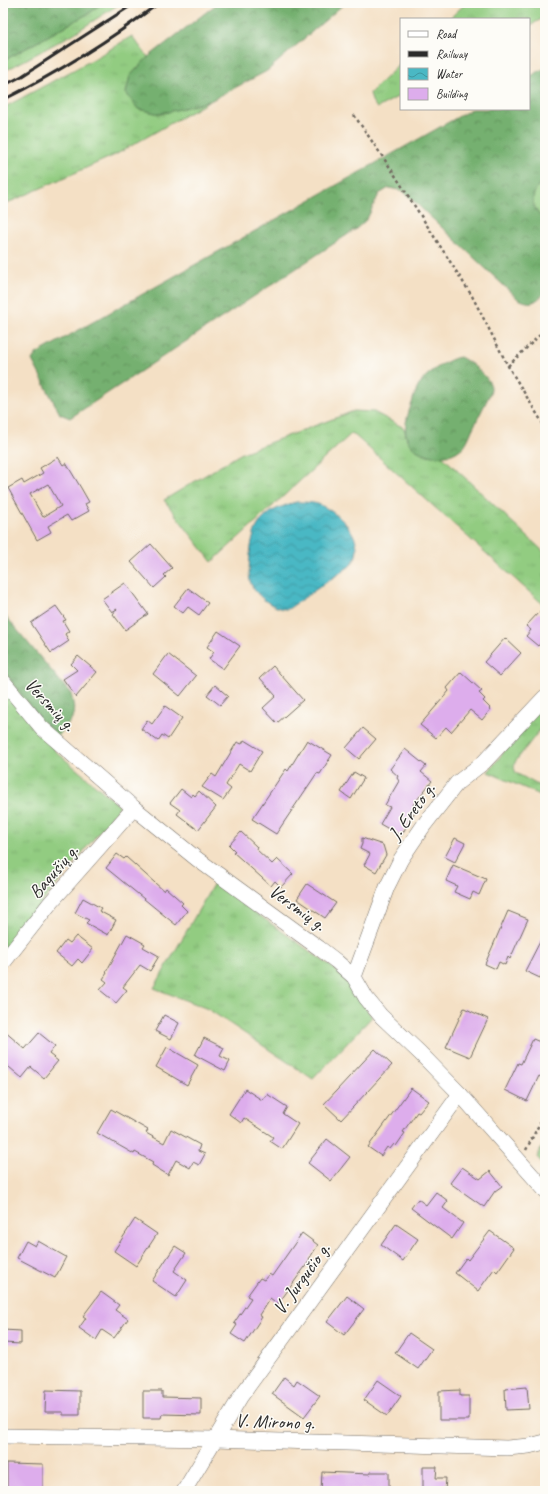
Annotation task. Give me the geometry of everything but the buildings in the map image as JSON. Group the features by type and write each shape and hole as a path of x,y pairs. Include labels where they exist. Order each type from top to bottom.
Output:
{"street":[{"name":"Versmių g.","path":"3,681 42,728 134,808 197,859 319,948 354,977 366,998 381,1016 460,1094 545,1190"},
{"name":"J. Ereto g.","path":"354,977 387,887 401,859 424,825 457,783 484,762 545,697"},
{"name":"Bagušių g.","path":"3,963 51,902 134,808"},
{"name":"V. Jurgučio g.","path":"184,1491 241,1396 460,1094"},
{"name":"V. Mirono g.","path":"3,1436 215,1439 508,1448 529,1446 545,1442"}],"path":[{"path":"354,115 391,169 472,296 508,366 545,426"},
{"path":"508,366 545,330"},
{"path":"516,1158 526,1151 545,1113"}],"green space":[{"path":"3,3 102,3 91,12 3,61"},
{"path":"102,3 121,3 73,34 3,72 3,61 91,12"},
{"path":"218,3 345,3 267,71 210,101 160,114 138,109 126,93 130,76 148,57"},
{"path":"466,3 545,3 545,17 530,25 530,18 450,18"},
{"path":"132,36 148,57 130,76 126,93 138,109 160,114 210,101 115,155 3,205 3,108 92,60"},
{"path":"400,64 400,96 377,108 372,101 370,93"},
{"path":"545,68 545,177 537,188 533,199 535,209 545,220 545,293 538,299 533,302 527,302 518,299 403,191 389,188 379,194 367,219 356,229 70,418 60,414 32,360 36,354 470,110 530,110 530,76"},
{"path":"545,177 545,220 535,209 533,199 537,188"},
{"path":"460,357 468,361 484,375 491,386 490,394 464,446 461,449 450,455 442,456 433,456 422,453 414,449 406,437 406,421 417,388 425,377 434,370 445,363"},
{"path":"354,411 374,412 404,428 407,440 427,455 443,457 545,553 545,606 352,433 212,562 164,500 242,453"},
{"path":"3,613 71,694 74,713 71,721 59,735 42,721 3,669"},
{"path":"3,669 42,721 59,735 54,750 120,806 3,951"},
{"path":"545,700 545,723 515,762 514,768 516,773 545,789 545,797 488,772"},
{"path":"214,883 329,965 347,980 372,1017 313,1079 208,1009 154,988"},
{"path":"545,1141 545,1166 537,1157"}],"water":[{"path":"296,502 310,502 318,504 327,508 343,521 355,538 357,547 356,557 350,566 288,609 283,609 265,601 252,586 249,577 250,553 254,533 261,521 274,510"}],"railway":[{"path":"3,86 22,76 135,3"},
{"path":"3,100 43,79 83,55 122,30 159,3"}]}
